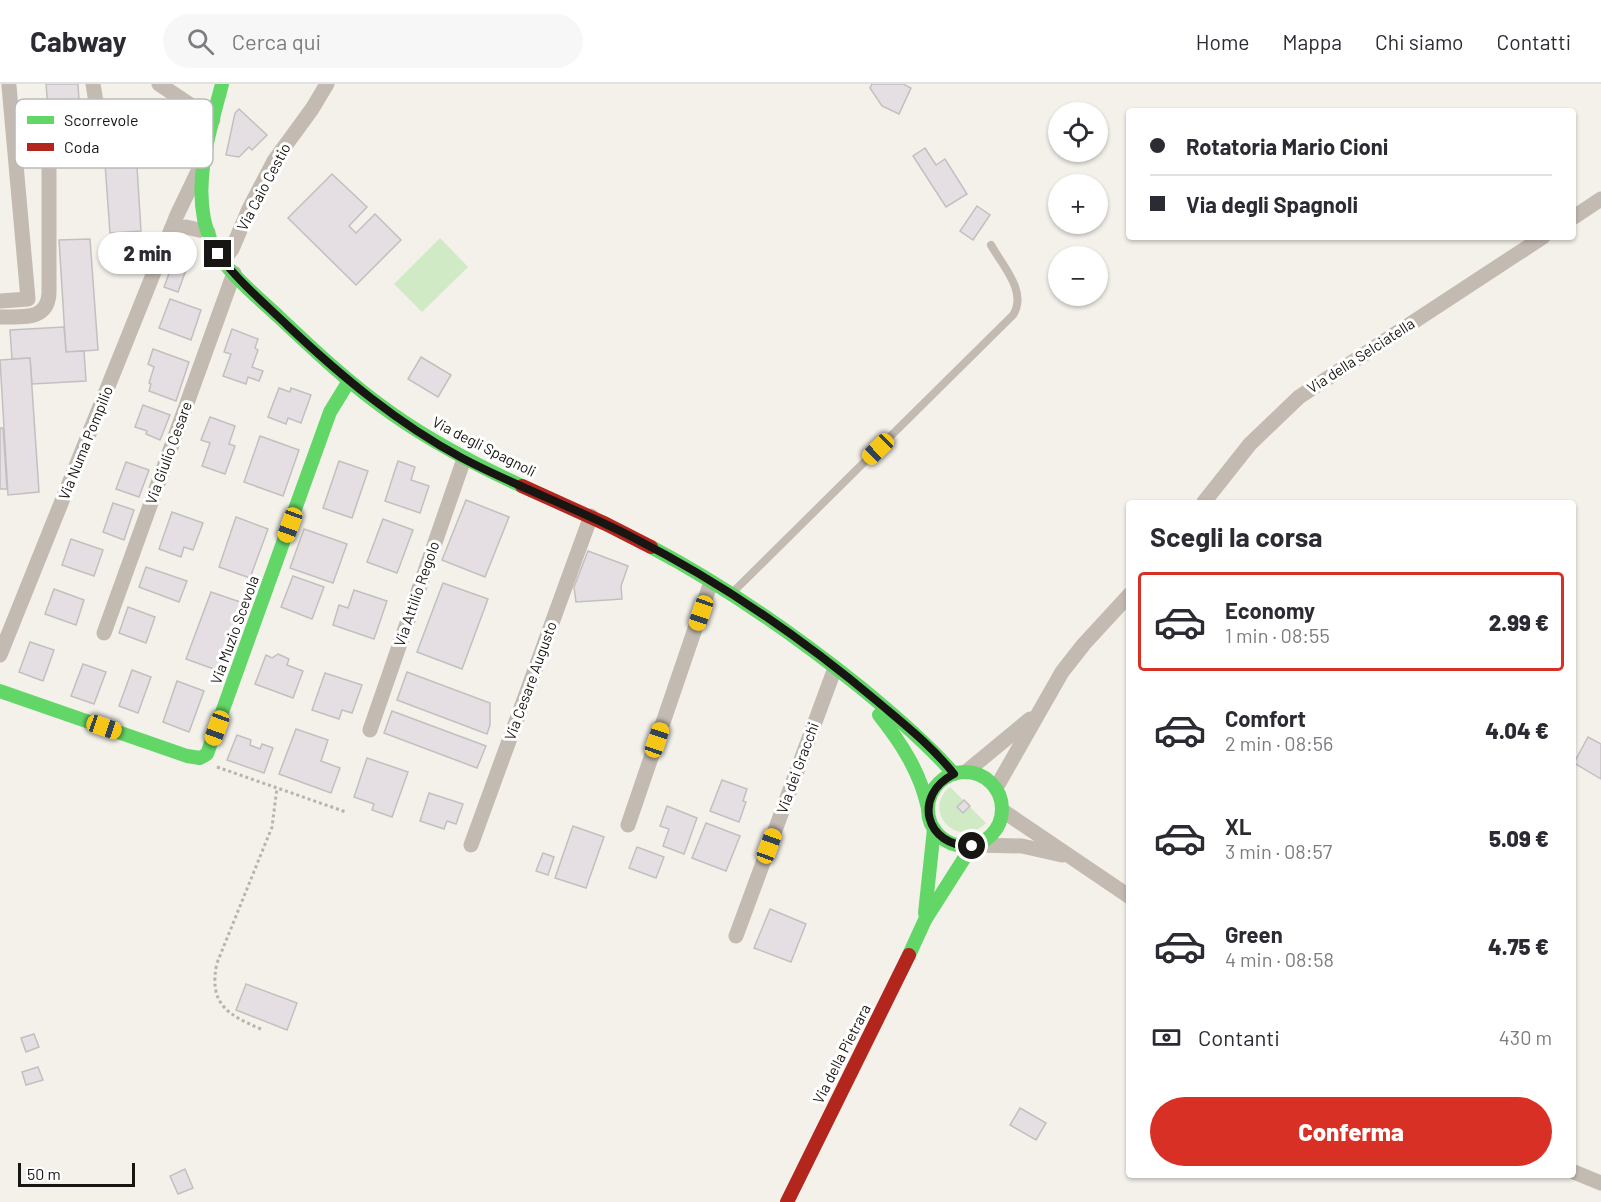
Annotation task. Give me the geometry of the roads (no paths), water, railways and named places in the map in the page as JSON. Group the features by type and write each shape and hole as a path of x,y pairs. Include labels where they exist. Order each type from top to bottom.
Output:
{"street":[{"path":"93,84 96,99"},
{"path":"159,84 182,99"},
{"name":"Via degli Spagnoli","path":"213,120 222,84"},
{"name":"Via Caio Cestio","path":"223,261 232,249 274,161 327,84"},
{"path":"9,86 15,153"},
{"path":"0,301 28,299 16,168"},
{"path":"0,317 32,316 43,311 46,306 49,294 49,168"},
{"name":"Via Numa Pompilio","path":"0,655 188,188 199,168"},
{"name":"Via degli Spagnoli","path":"203,168 202,209 208,232 223,261 312,349 349,381 417,431 464,459 591,516 658,550 731,594 853,681"},
{"path":"1576,216 1601,199"},
{"path":"171,230 186,227 208,232"},
{"name":"Via della Selciatella","path":"1206,500 1261,432 1299,397 1538,240"},
{"name":"Via Giulio Cesare","path":"104,633 234,273"},
{"name":"Via Muzio Scevola","path":"0,691 187,756 200,758 207,754 330,412 349,381"},
{"name":"Via Attilio Regolo","path":"370,730 464,459"},
{"name":"Via Cesare Augusto","path":"471,845 591,516"},
{"path":"627,825 711,582"},
{"path":"996,788 1068,664 1126,599"},
{"name":"Via dei Gracchi","path":"736,936 835,668"},
{"path":"853,681 960,773 985,778 996,788 1003,811 998,828 985,841 974,845"},
{"path":"853,681 902,745 916,768 925,790 934,829 941,837 961,846 1022,846 1071,857"},
{"path":"928,811 935,788 944,779 960,773 1014,734 1041,708"},
{"path":"1003,811 1126,894"},
{"name":"Via della Pietrara","path":"925,920 934,829"},
{"name":"Via della Pietrara","path":"787,1202 896,987 925,920 974,845"},
{"path":"1576,1173 1601,1183"}],"lane":[{"path":"731,594 1013,315 1018,304 1017,291 991,245"}]}
